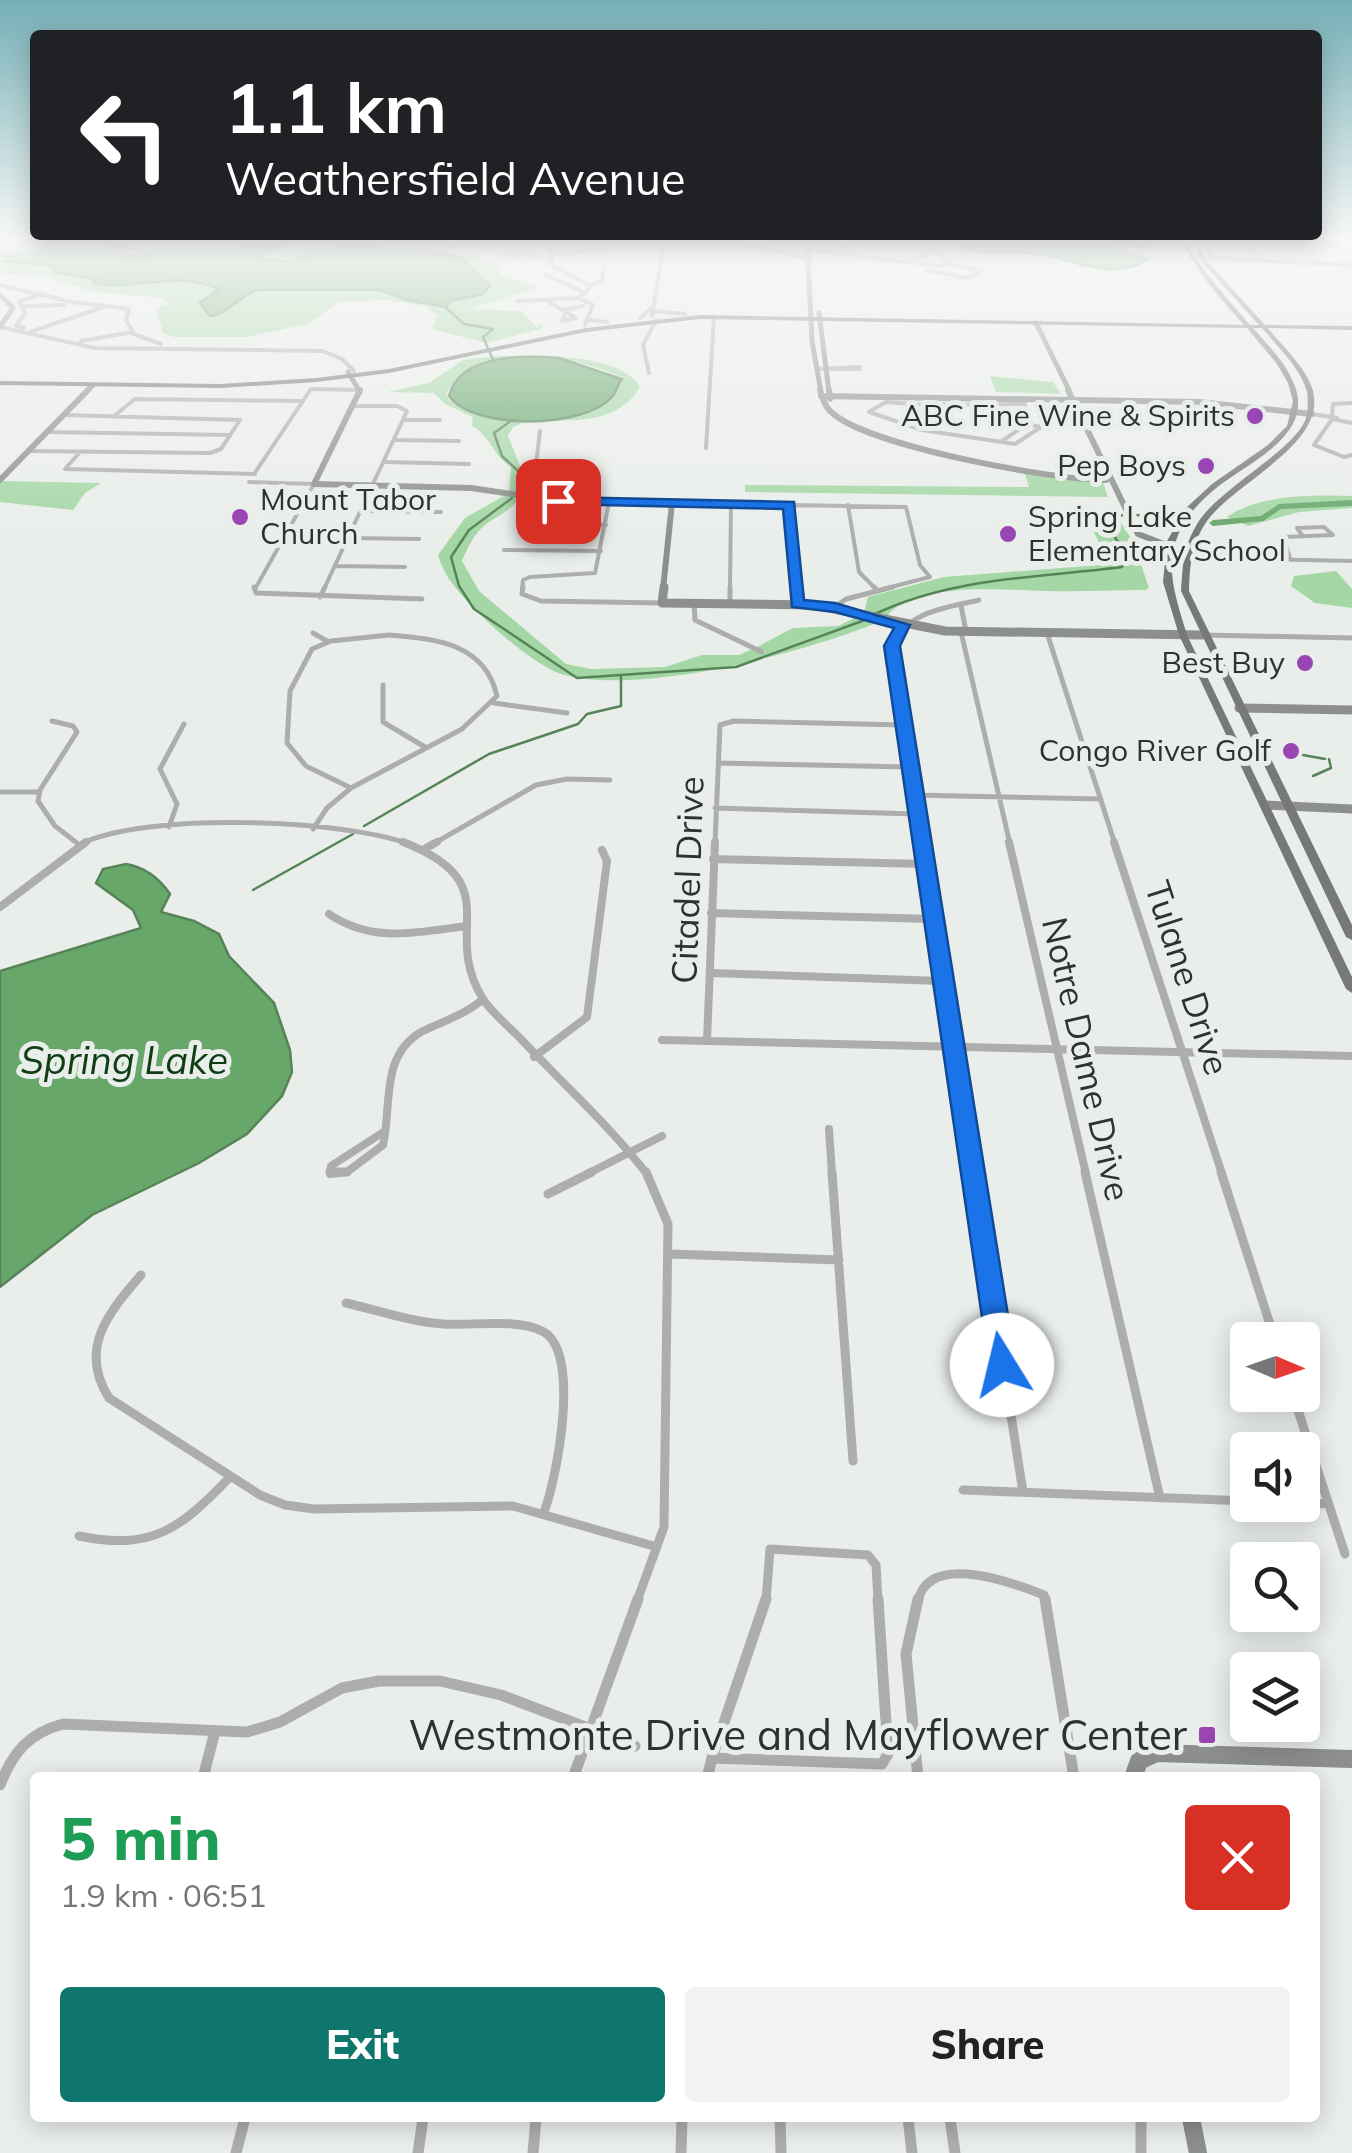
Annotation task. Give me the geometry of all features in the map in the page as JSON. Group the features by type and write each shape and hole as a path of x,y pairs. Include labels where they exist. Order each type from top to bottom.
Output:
{"main road":[{"path":"0,381 241,381 390,370 523,339"},
{"path":"499,345 530,339"},
{"path":"1257,339 1295,393 1296,412 1277,440 1202,497 1175,530 1169,546 1167,589 1206,684 1352,990"},
{"path":"1271,339 1302,377 1311,394 1312,414 1305,430 1285,450 1206,512 1187,546 1185,590 1202,635 1352,937"},
{"path":"0,381 239,386 352,373 480,349"},
{"path":"390,370 436,356"},
{"path":"1280,368 1302,377"},
{"path":"1277,440 1285,450"},
{"path":"1243,466 1248,470 1246,478"},
{"path":"1219,499 1212,494 1222,480"},
{"path":"1202,497 1208,500 1206,512"},
{"path":"1169,546 1184,561"},
{"path":"1206,684 1227,704 1238,708"}],"street":[{"path":"49,339 77,346 310,352 337,360 352,373 361,390"},
{"path":"645,339 642,363 649,373"},
{"path":"706,448 713,339"},
{"path":"816,339 817,369 836,416 870,430 1033,472 1109,480"},
{"path":"820,339 827,368 825,396"},
{"path":"1044,339 1109,480 1142,538 1169,546"},
{"path":"130,348 148,341 212,347"},
{"path":"817,369 827,368 860,369 839,370 827,368"},
{"path":"0,480 96,382"},
{"path":"361,390 311,389 249,482 471,488 528,497 609,502 906,508 920,565 930,577 842,601 835,607"},
{"path":"361,390 314,484 254,587 256,593 422,598"},
{"path":"825,396 950,405 1025,404 1027,424"},
{"path":"114,416 126,402 135,399 303,401"},
{"path":"1002,441 1027,424 1040,427 1015,444 946,437 869,412 886,402 1199,402 1352,420"},
{"path":"1332,415 1333,404 1352,403"},
{"path":"320,597 407,411 403,407 354,406"},
{"path":"1312,414 1352,420"},
{"path":"28,451 213,453 239,418 64,415"},
{"path":"1352,420 1332,419 1314,446 1344,457 1352,455"},
{"path":"404,420 440,420"},
{"path":"528,497 536,478 531,459 540,431"},
{"path":"47,432 230,435"},
{"path":"395,440 458,441"},
{"path":"80,452 65,469 255,474"},
{"path":"386,462 469,464"},
{"path":"609,502 597,570 591,575 523,580 522,594 533,600 797,604 835,607 903,625 1047,633 1352,637"},
{"path":"662,603 672,503"},
{"path":"730,602 731,504"},
{"path":"789,505 797,604"},
{"path":"848,505 859,572 878,591"},
{"path":"362,511 441,512"},
{"path":"525,524 606,525"},
{"path":"1290,559 1284,537 1332,535 1324,527 1297,528 1302,535"},
{"path":"349,538 419,539"},
{"path":"1187,546 1255,559 1352,560"},
{"path":"504,550 602,551"},
{"path":"335,566 405,568"},
{"path":"979,600 903,625 892,646 1023,1492"},
{"path":"694,602 695,620 762,652"},
{"name":"Notre Dame Drive","path":"960,605 998,797 1160,1498"},
{"path":"944,609 962,626"},
{"path":"312,633 327,641"},
{"name":"Tulane Drive","path":"1047,633 1269,1322"},
{"path":"352,789 306,766 292,752 284,735 290,691 305,658 327,641 361,636 452,644 492,675 498,690 494,704"},
{"path":"383,685 383,722 425,747"},
{"path":"313,830 324,808 494,704 567,713"},
{"path":"1238,708 1352,710"},
{"path":"52,721 73,726 78,732 39,792 41,816 76,843"},
{"name":"Citadel Drive","path":"708,1041 719,728 723,723 904,725"},
{"path":"170,827 176,804 160,769 184,724"},
{"path":"718,763 909,767"},
{"path":"426,848 536,785 567,779 610,780"},
{"path":"0,792 39,792"},
{"path":"913,795 1101,799"},
{"path":"715,808 916,814"},
{"path":"1267,809 1352,812"},
{"path":"0,907 76,843 121,828 371,832 426,848 452,866 465,886 472,970 483,1000 646,1172 663,1206 670,1254 666,1508 657,1547 575,1772"},
{"path":"534,1057 587,1017 607,861 602,850"},
{"path":"713,859 924,864"},
{"path":"711,913 933,919"},
{"path":"329,914 366,936 467,926"},
{"path":"710,973 941,981"},
{"path":"385,1131 330,1167 330,1174 338,1176 384,1145 394,1062 412,1036 473,1011 483,1000"},
{"path":"662,1040 1352,1056"},
{"path":"829,1130 853,1461"},
{"path":"548,1194 662,1136"},
{"path":"670,1254 839,1260"},
{"path":"142,1275 98,1328 92,1365 97,1383 108,1398 229,1478 285,1505 314,1509 513,1506 657,1547"},
{"path":"346,1303 439,1324 526,1326 543,1331 554,1341 565,1372 555,1483 544,1512"},
{"path":"1299,1412 1345,1554"},
{"path":"79,1536 119,1544 152,1540 175,1529 229,1478"},
{"path":"963,1490 1230,1500"},
{"path":"1320,1504 1329,1504"},
{"path":"708,1772 712,1758 765,1608 770,1549 868,1555 876,1565 888,1754 882,1764 712,1758"},
{"path":"917,1772 906,1654 920,1590 934,1579 968,1574 997,1577 1044,1596 1073,1772"},
{"path":"0,1785 22,1741 42,1728 62,1724 214,1732 263,1728 342,1688 379,1681 440,1681 470,1687 634,1746"},
{"path":"204,1772 214,1732"},
{"path":"1135,1772 1140,1761 1156,1753 1352,1759"},
{"path":"839,1762 840,1772"},
{"path":"236,2153 245,2122"},
{"path":"418,2153 422,2122"},
{"path":"533,2153 536,2122"},
{"path":"680,2153 682,2122"},
{"path":"780,2122 780,2153"},
{"path":"908,2122 912,2153"},
{"path":"951,2122 955,2153"},
{"path":"1141,2122 1141,2153"},
{"path":"1192,2122 1198,2153"}],"shaded area":[{"path":"494,356 529,356 504,357 482,364 462,375 446,393 449,400 473,414 522,423 513,427 508,436 528,486 523,495 509,492 511,467 472,426 473,417 445,404 434,393 388,392 429,383 463,360"},
{"path":"529,356 594,361 629,375 640,387 631,399 609,413 541,421 600,406 613,398 624,378 579,363"},
{"path":"990,376 1053,382 1061,394 996,392"},
{"path":"1025,474 1103,482 1108,497 745,492 745,485 1029,487"},
{"path":"0,483 101,483 85,493 73,510 0,502"},
{"path":"507,494 521,497 483,527 462,561 479,591 566,664 591,669 665,667 702,655 739,655 752,649 762,654 766,652 757,647 793,628 838,626 861,615 881,621 811,646 676,676 594,680 561,674 531,657 489,623 456,588 438,555 465,518"},
{"path":"1352,496 1352,508 1299,512 1248,526 1227,517 1271,500"},
{"path":"1107,516 1117,517 1133,541 1149,588 958,590 914,598 885,619 864,613 868,597 944,577 1100,565 1107,560 1092,528"},
{"path":"1336,571 1352,589 1352,608 1315,603 1291,586 1294,576"}],"water":[{"path":"511,358 559,358 622,379 613,396 597,408 554,420 504,420 481,415 449,396 455,382 479,365"},
{"name":"Spring Lake","path":"126,864 151,874 170,894 161,912 194,921 219,934 229,956 274,1003 290,1050 292,1072 282,1096 247,1134 199,1163 92,1215 0,1287 0,971 141,928 133,910 96,883 103,869"}],"waterway":[{"path":"484,339 494,362"},
{"path":"512,420 494,433 502,456 519,472 517,492"},
{"path":"512,498 469,530 451,557 459,586 474,609 577,678 736,667 865,620"},
{"path":"1213,523 1263,518 1279,507 1352,503"},
{"path":"875,614 965,586 1122,567 1129,557 1108,528 1122,515"},
{"path":"1135,515 1169,517"},
{"path":"364,826 489,754 578,724 587,714 621,706 621,676"},
{"path":"1303,755 1325,759"},
{"path":"1313,776 1331,768 1329,759"},
{"path":"253,890 353,834"}],"place":[{"name":"ABC Fine Wine & Spirits","path":"1255,416"},
{"name":"Pep Boys","path":"1206,466"},
{"name":"Mount Tabor Church","path":"240,517"},
{"name":"Spring Lake Elementary School","path":"1008,534"},
{"name":"Best Buy","path":"1305,663"},
{"name":"Congo River Golf","path":"1291,751"},
{"name":"Westmonte Drive and Mayflower Center","path":"1207,1735"}],"route":[{"path":"558,501 789,505 797,604 835,607 903,625 892,646 1002,1365"}]}
